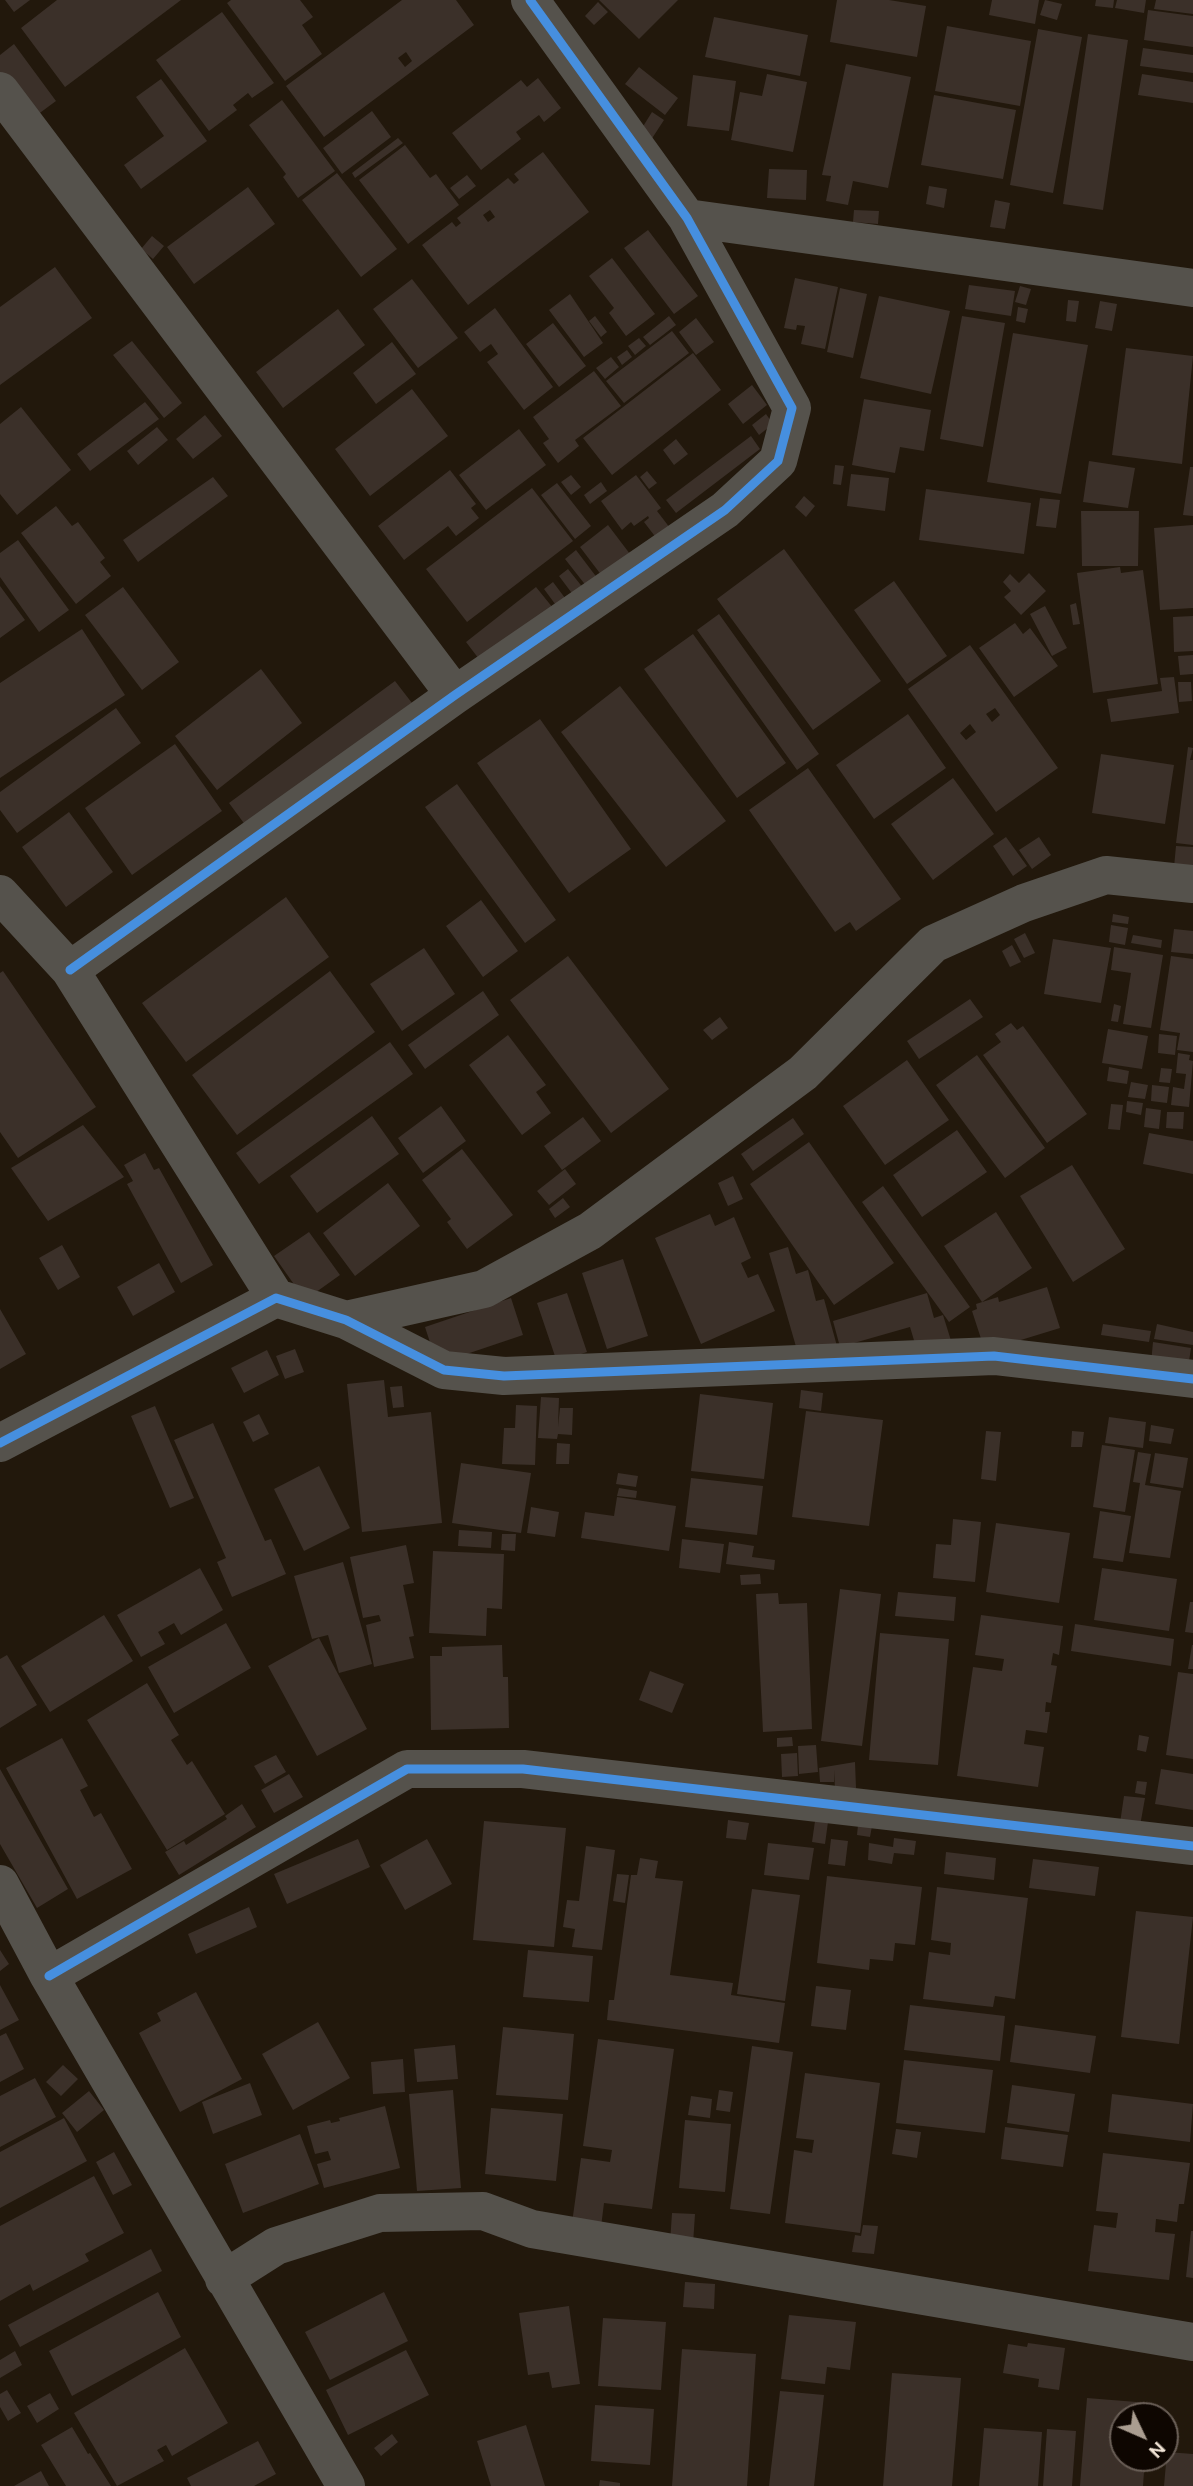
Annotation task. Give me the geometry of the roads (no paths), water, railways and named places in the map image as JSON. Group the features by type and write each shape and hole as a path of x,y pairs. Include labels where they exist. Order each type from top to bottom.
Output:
{"street":[{"path":"70,970 455,695 725,510 778,461 792,408 687,218 530,0"},
{"path":"0,91 455,695"},
{"path":"687,218 1193,288"},
{"path":"346,1320 484,1289 590,1231 803,1073 933,944 1024,904 1106,875 1193,884"},
{"path":"4,906 70,970 276,1298 346,1320 444,1370 503,1377 994,1356 1193,1379"},
{"path":"0,1443 276,1298"},
{"path":"49,1976 407,1769 523,1769 1193,1846"},
{"path":"0,1884 49,1976 346,2486"},
{"path":"224,2279 276,2246 380,2213 483,2211 532,2229 1193,2342"}]}
